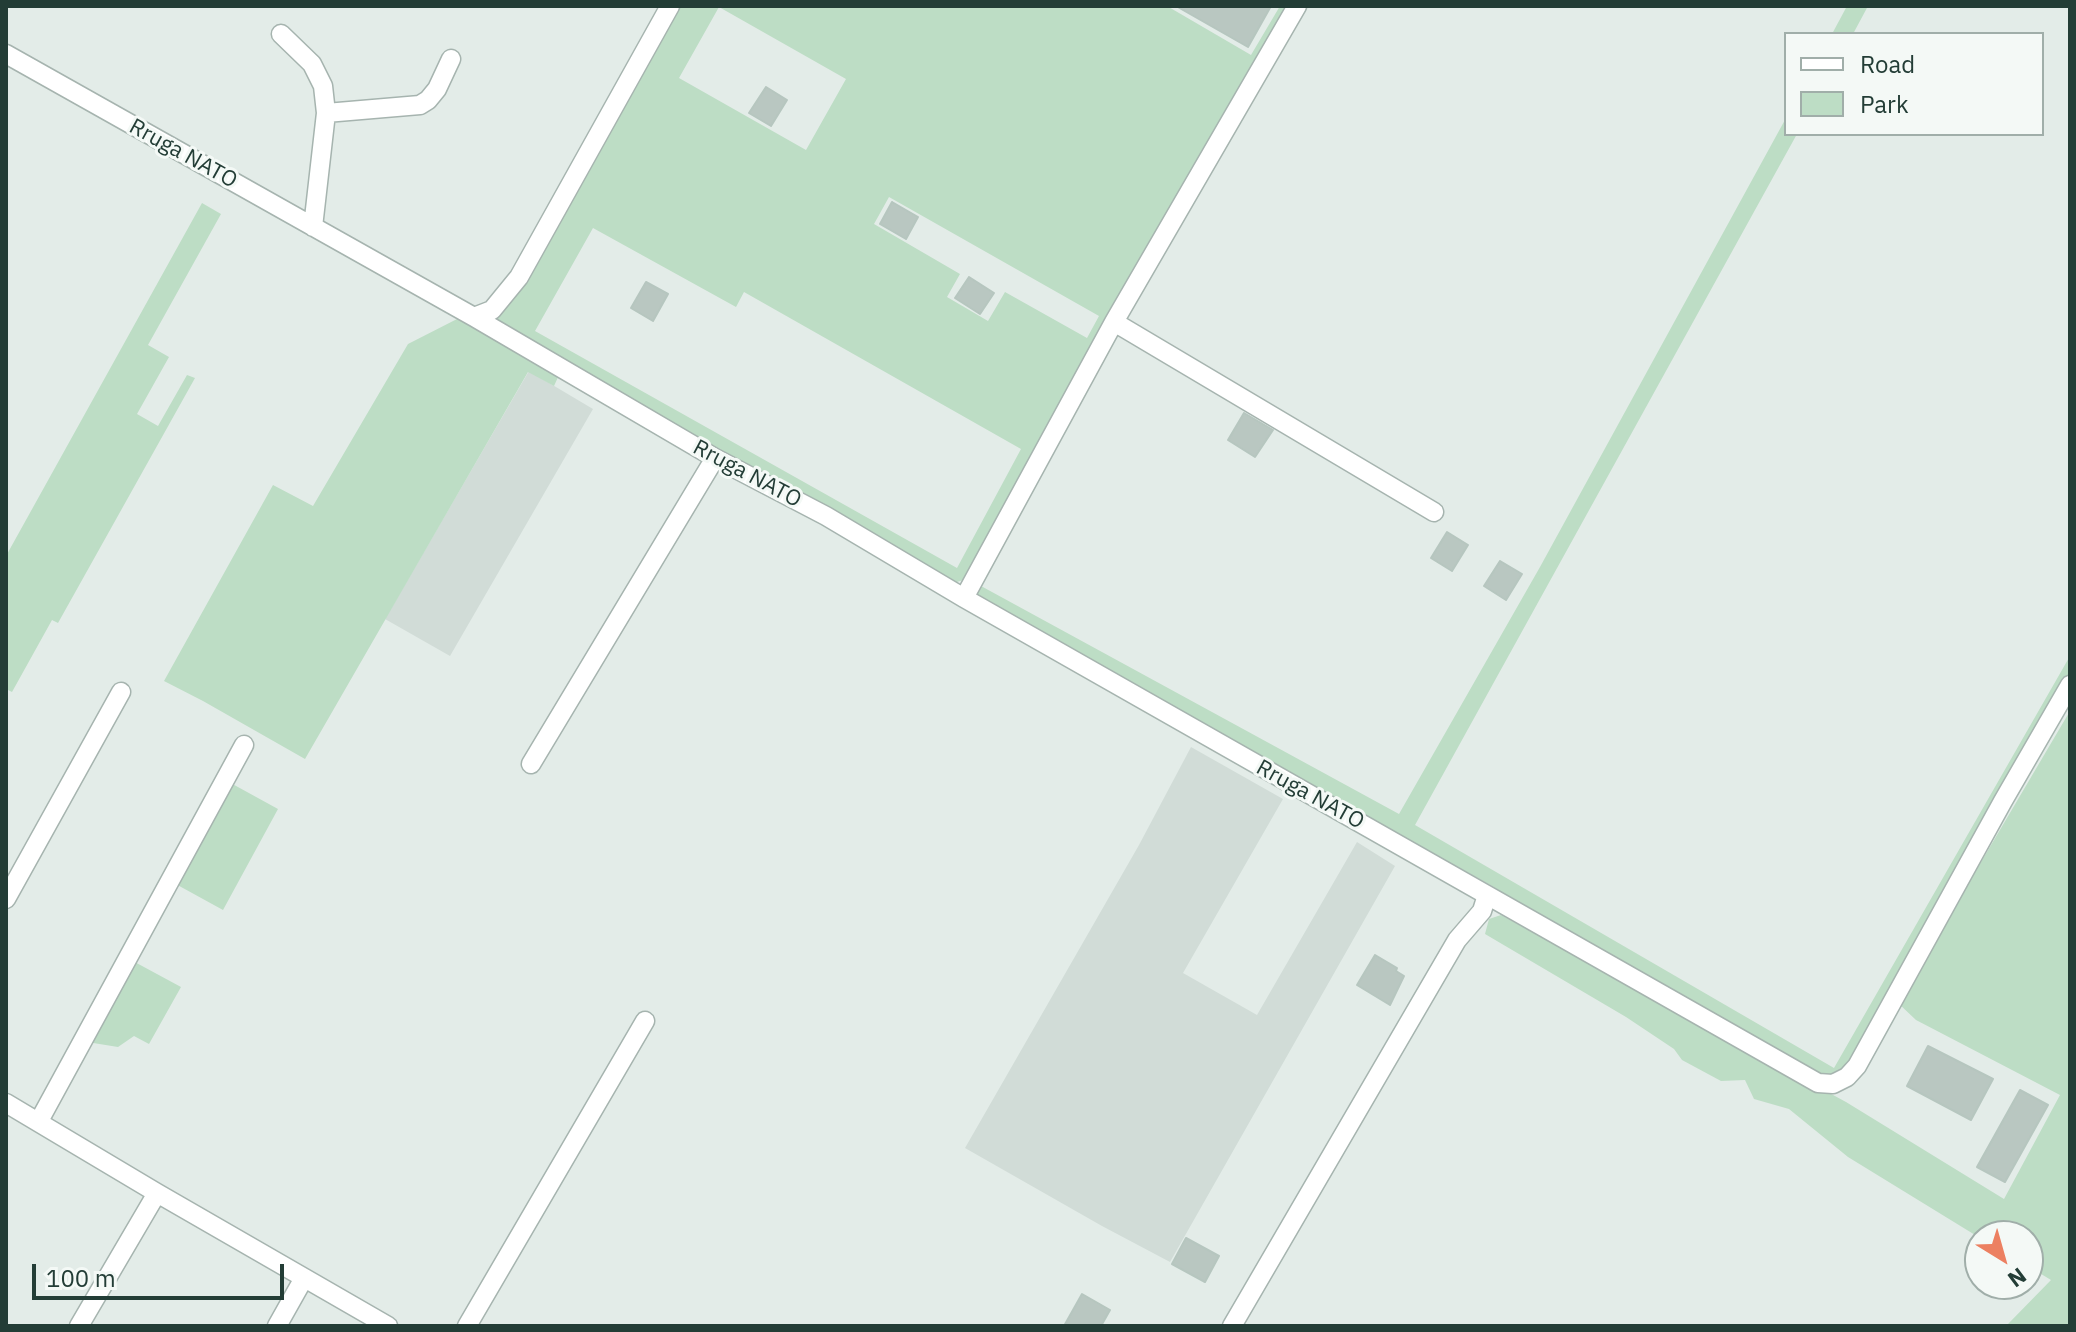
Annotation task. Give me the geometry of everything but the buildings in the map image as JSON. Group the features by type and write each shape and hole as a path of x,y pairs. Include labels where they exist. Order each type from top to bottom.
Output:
{"street":[{"path":"474,317 492,310 519,277 670,6"},
{"path":"964,598 1114,322 1297,6"},
{"path":"281,34 312,64 323,86 326,113 313,227"},
{"name":"Rruga NATO","path":"6,54 474,317 715,458 826,516 964,598 1818,1083 1833,1084 1847,1077 1857,1066 2070,685"},
{"path":"326,113 420,105 437,89 451,59"},
{"path":"1114,322 1434,512"},
{"path":"531,764 715,458"},
{"path":"6,899 121,692"},
{"path":"39,1121 244,745"},
{"path":"1232,1326 1457,940 1482,911 1487,895"},
{"path":"467,1326 645,1021"},
{"path":"6,1103 388,1326"},
{"path":"79,1326 157,1193"},
{"path":"277,1326 304,1278"}],"shaded area":[{"path":"529,371 593,409 450,656 385,619"},
{"path":"1191,747 1283,799 1183,973 1257,1015 1357,842 1395,866 1170,1262 965,1148 1139,845"}],"green space":[{"path":"676,6 1167,6 1251,55 1280,6 1292,6 1108,319 963,580 951,584 497,325 498,314","holes":["719,7 846,79 806,150 679,78","889,197 1099,316 1087,338 1005,292 988,321 947,297 960,274 874,224","593,228 736,307 744,292 1021,449 957,568 535,331"]},
{"path":"1847,6 1868,6 1854,32 1833,32"},
{"path":"1784,122 1784,136 1796,136 1415,825 1834,1068 2070,656 2070,678 1928,928 1848,1064 1837,1077 1819,1076 1494,887 973,600 981,586 1399,814 1540,567"},
{"path":"202,203 221,214 148,345 169,357 137,414 158,426 187,375 195,378 58,623 52,620 12,692 6,689 6,556"},
{"path":"459,318 559,375 554,386 528,372 305,759 164,681 273,485 313,506 408,344"},
{"path":"2070,711 2070,1326 2008,1324 2031,1300 2044,1300 2044,1287 2051,1280 2044,1276 2044,1220 1964,1220 1964,1228 1848,1157 1789,1109 1754,1099 1745,1080 1721,1081 1682,1060 1674,1049 1626,1017 1485,934 1489,919 1501,915 1846,1102 2004,1199 2060,1095 1916,1020 1898,1003"},
{"path":"227,781 278,809 223,910 172,882"},
{"path":"131,960 181,987 149,1044 134,1036 118,1047 87,1042"}]}
